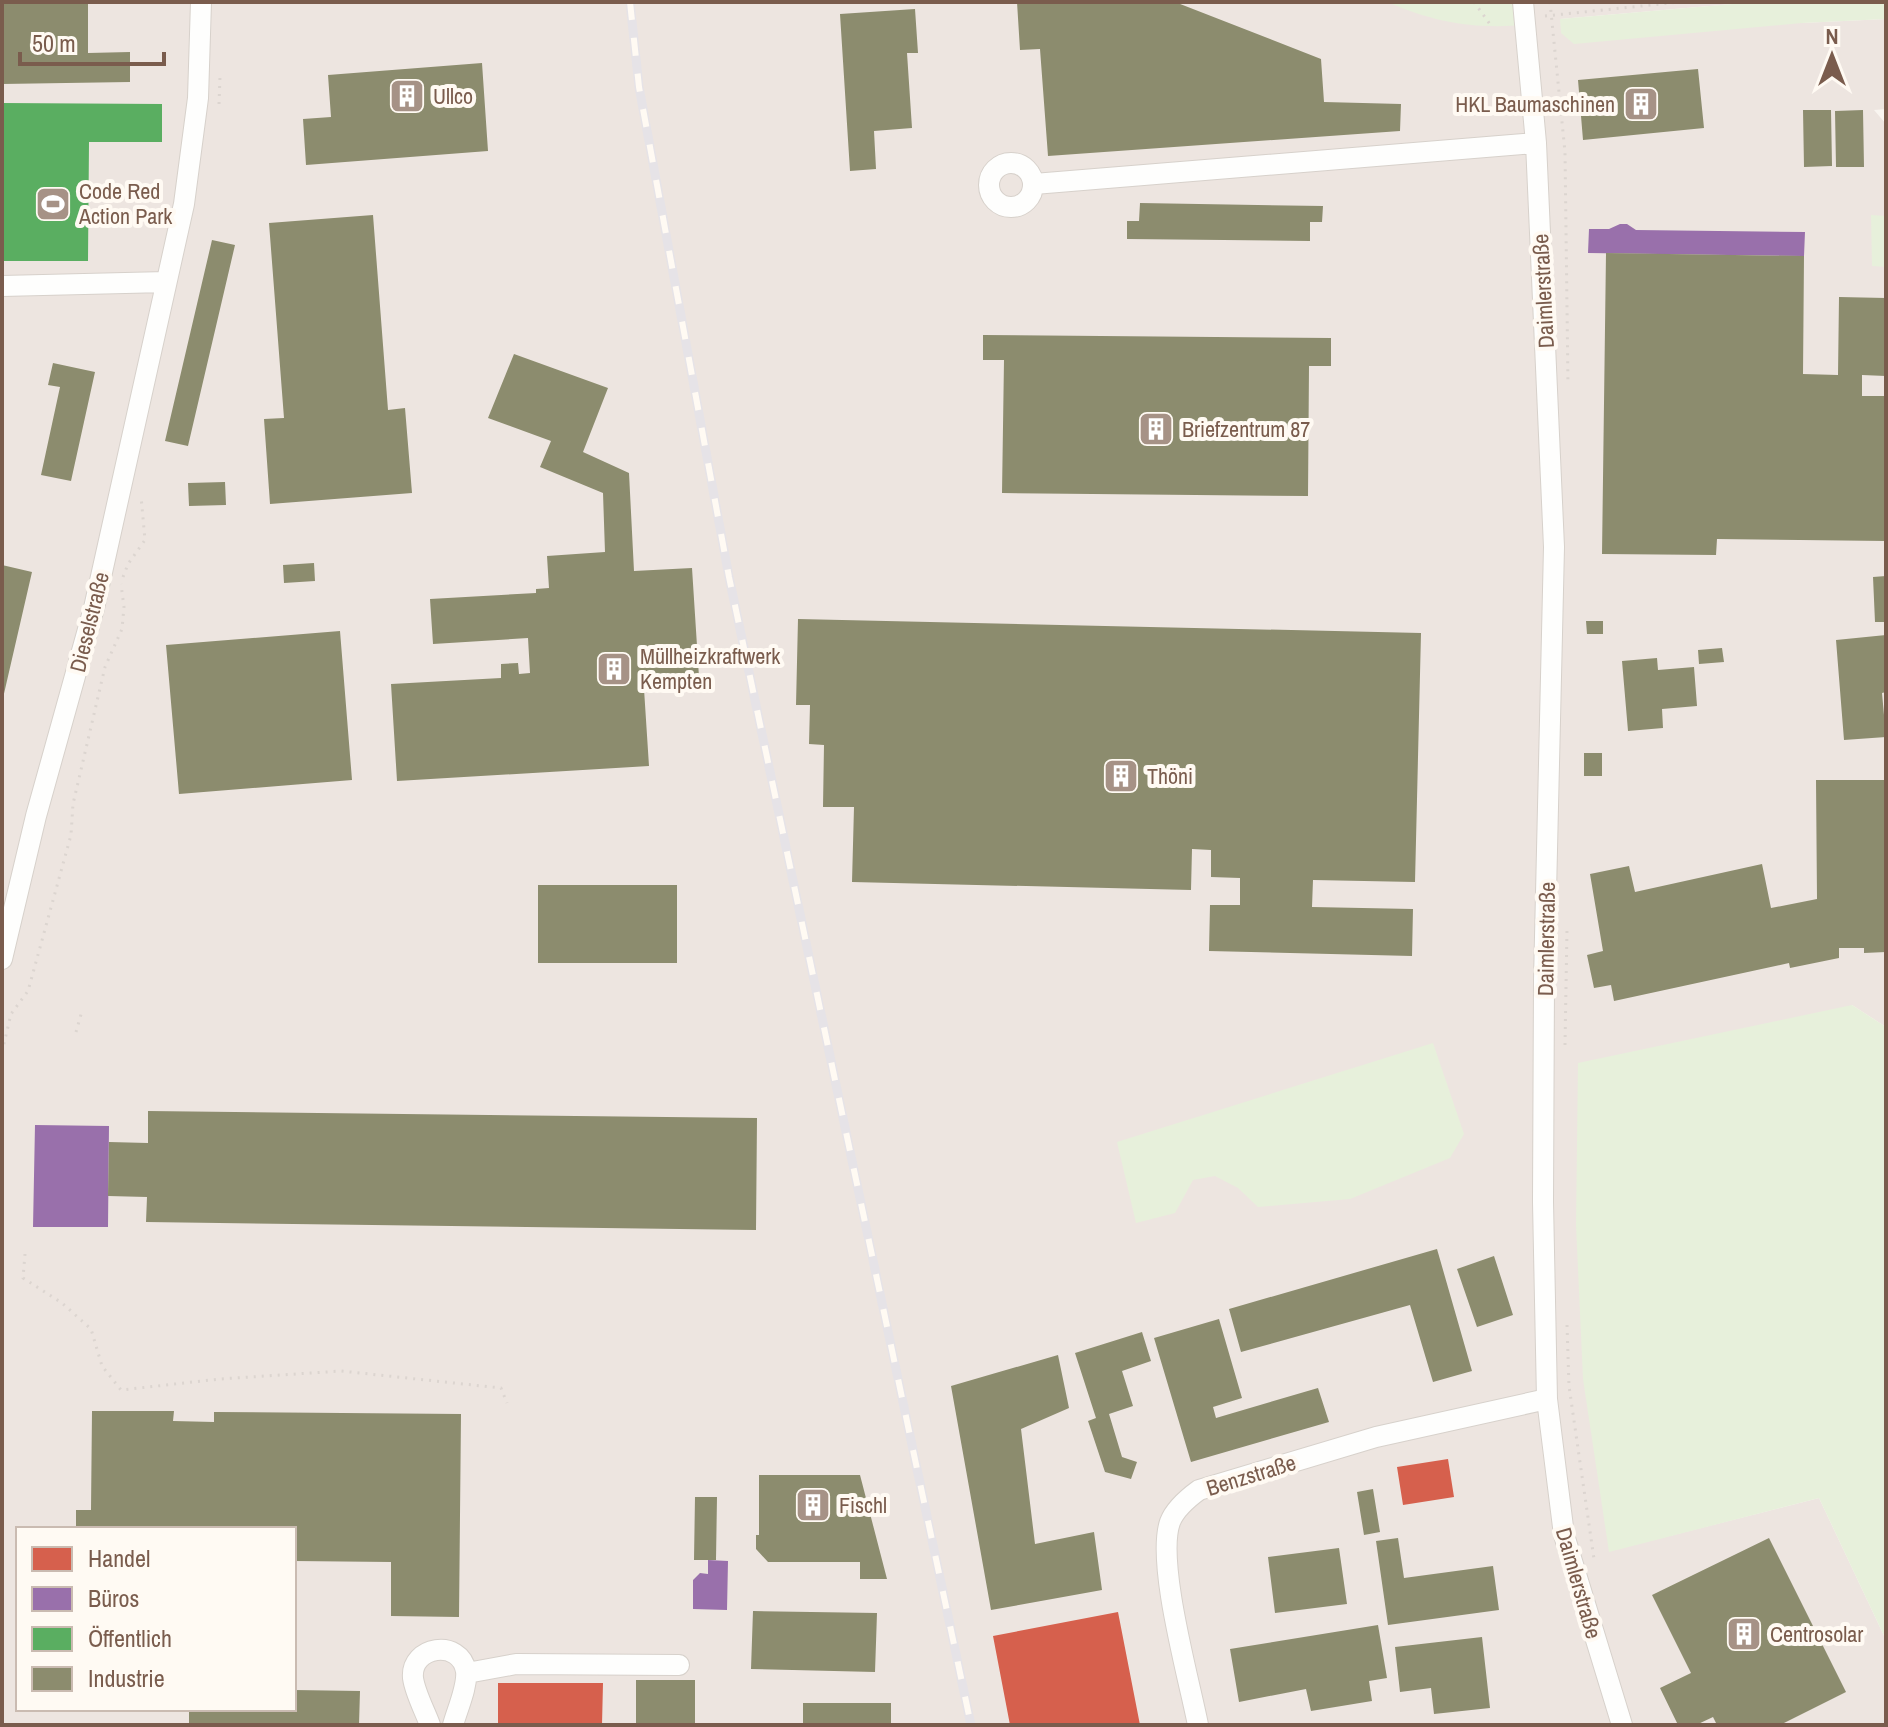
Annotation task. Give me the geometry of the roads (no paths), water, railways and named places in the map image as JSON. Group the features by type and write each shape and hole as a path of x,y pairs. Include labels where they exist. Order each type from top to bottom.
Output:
{"street":[{"name":"Dieselstraße","path":"2,959 36,816 94,608 184,204 198,98 201,2"},
{"name":"Daimlerstraße","path":"1524,9 1536,143 1554,547 1544,1067 1547,1399 1564,1535 1622,1725"},
{"path":"1034,184 1536,143"},
{"path":"2,286 166,282"},
{"name":"Benzstraße","path":"1198,1725 1168,1575 1166,1539 1172,1516 1187,1499 1199,1490 1376,1437 1547,1399"},
{"path":"430,1725 413,1677 416,1664 425,1653 438,1648 452,1651 462,1660 467,1673 453,1725"},
{"path":"467,1673 516,1664 679,1665"}],"railway":[{"path":"630,2 639,87 729,577 971,1725"}],"place":[{"name":"Ullco","path":"407,96"},
{"name":"HKL Baumaschinen","path":"1641,104"},
{"name":"Code Red Action Park","path":"53,204"},
{"name":"Briefzentrum 87","path":"1156,429"},
{"name":"Müllheizkraftwerk Kempten","path":"614,669"},
{"name":"Thöni","path":"1121,776"},
{"name":"Fischl","path":"813,1505"},
{"name":"Centrosolar","path":"1744,1634"}]}
